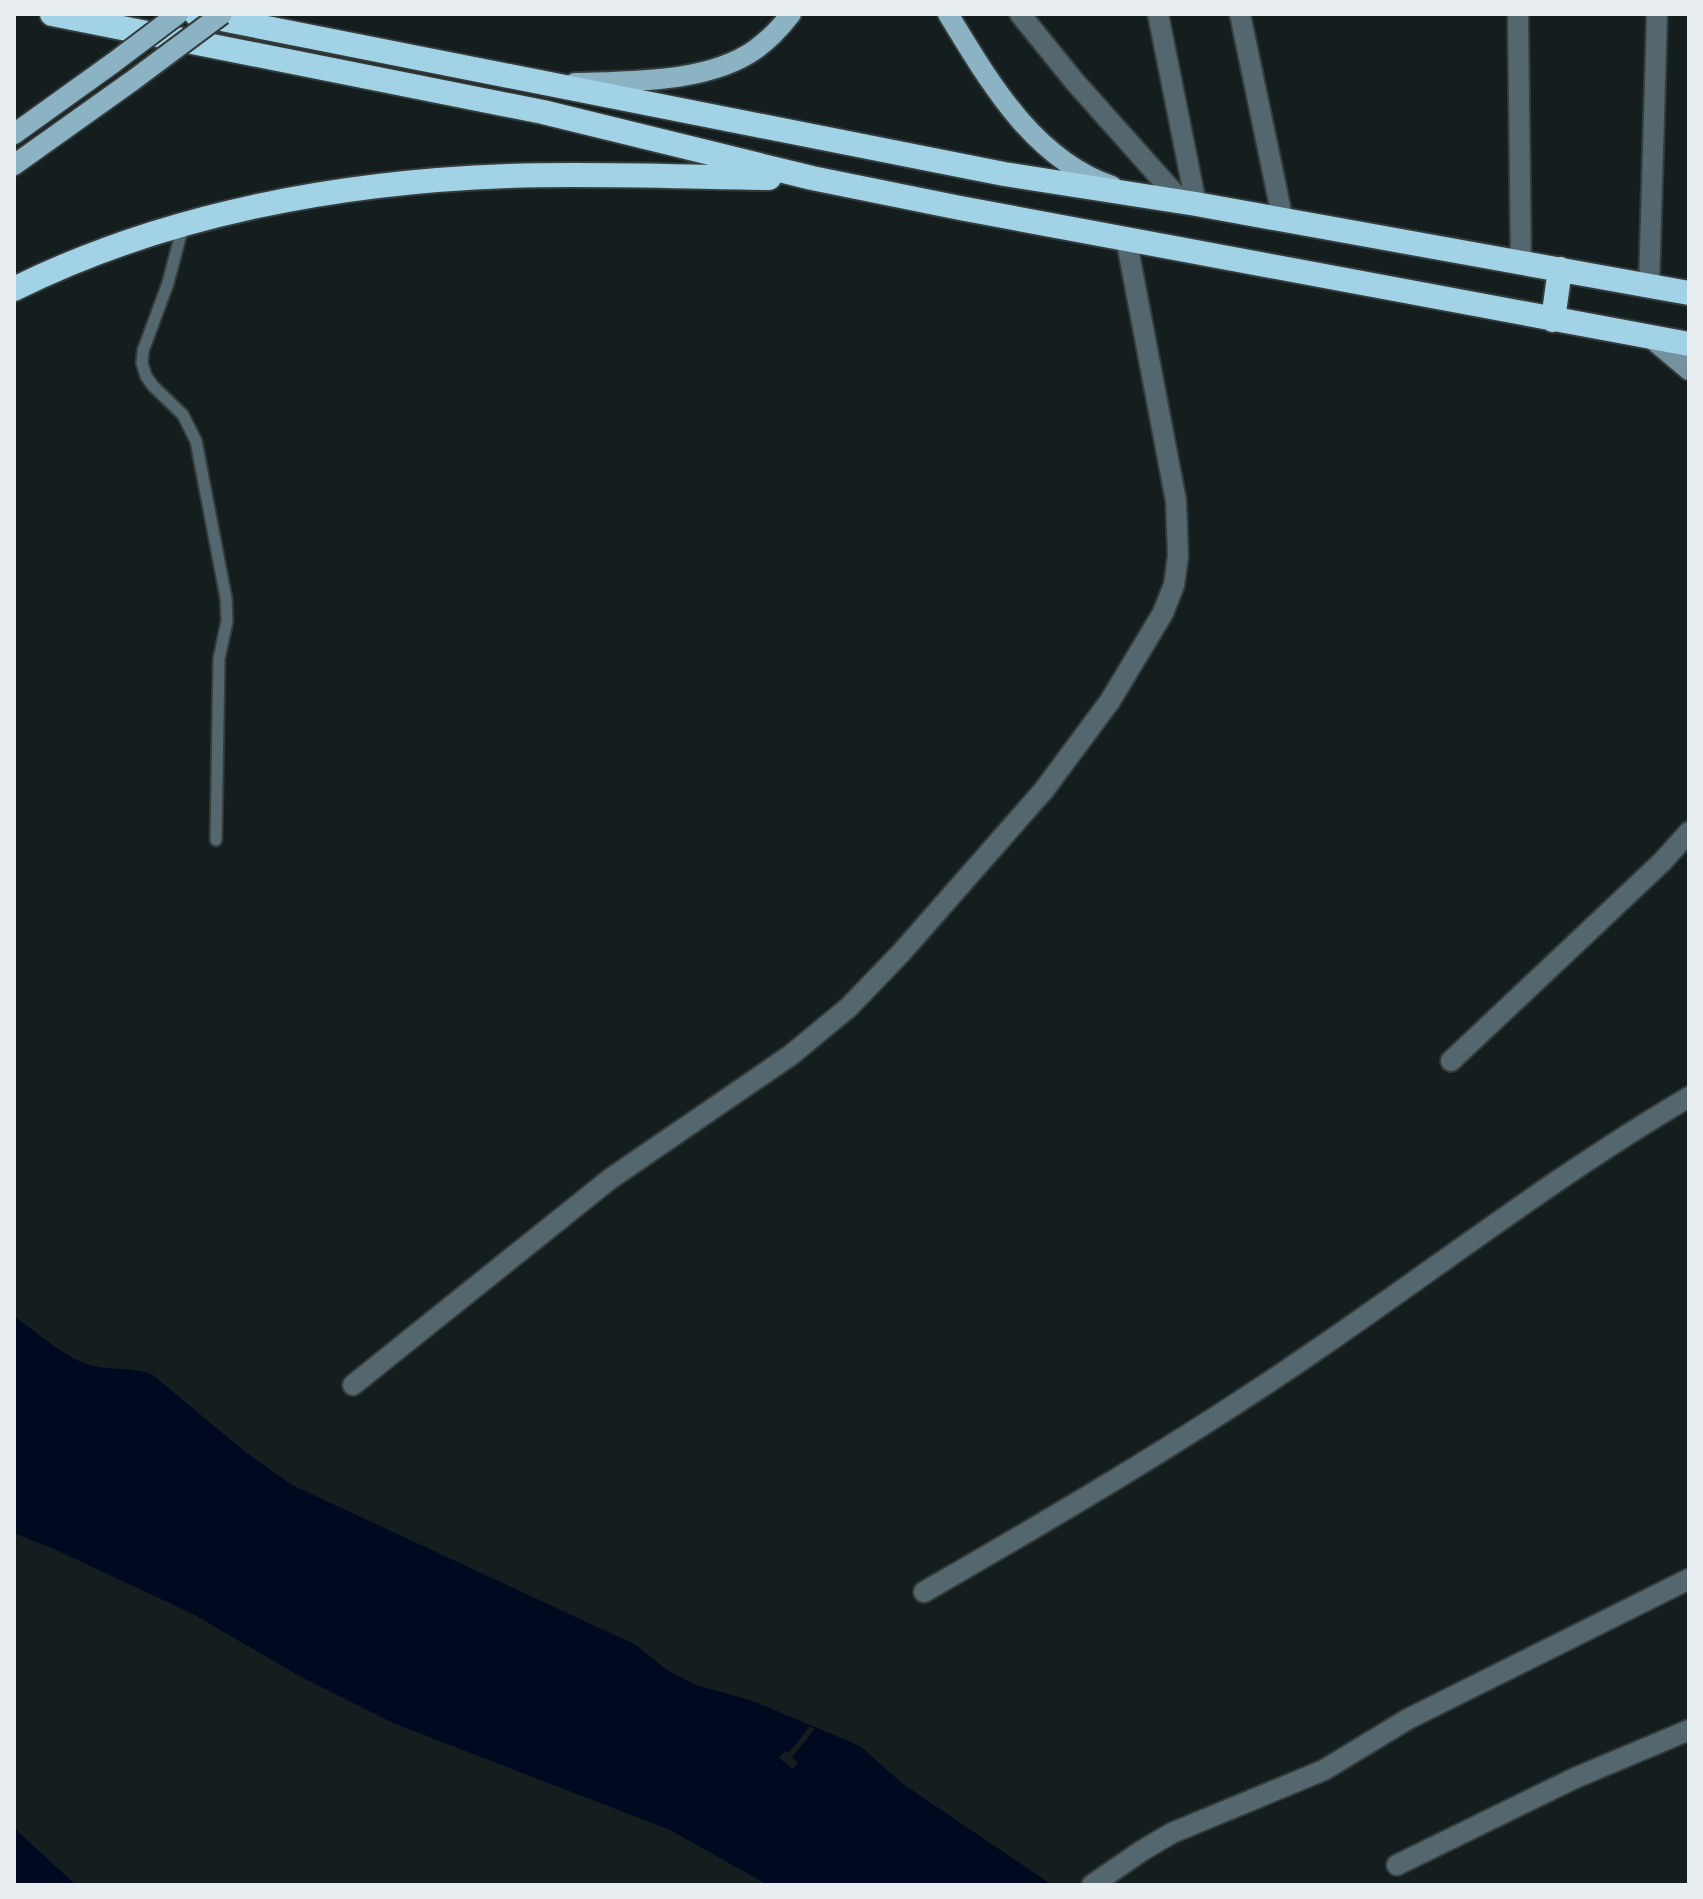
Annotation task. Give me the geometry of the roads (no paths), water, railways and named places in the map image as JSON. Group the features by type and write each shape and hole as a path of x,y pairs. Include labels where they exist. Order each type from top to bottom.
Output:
{"highway":[{"path":"52,14 543,112 812,178 1689,344"},
{"path":"196,14 1004,174 1189,203 1689,293"},
{"path":"14,289 100,251 183,225 287,201 434,181 567,176 812,178"},
{"path":"1553,320 1560,269"}],"main road":[{"path":"14,134 178,14"},
{"path":"14,165 222,14"},
{"path":"559,84 655,79 713,69 754,51 791,14"},
{"path":"948,14 987,79 1030,132 1069,165 1107,185 1154,198"}],"street":[{"path":"1020,14 1075,82 1189,203"},
{"path":"1158,14 1189,203"},
{"path":"1240,14 1283,221"},
{"path":"1518,14 1521,262"},
{"path":"1649,286 1657,14"},
{"path":"353,1385 610,1179 791,1055 849,1007 901,953 1044,790 1110,701 1163,613 1174,585 1178,556 1176,501 1126,238"},
{"path":"1651,338 1689,370"},
{"path":"1451,1061 1662,862 1689,832"},
{"path":"924,1592 1062,1512 1219,1415 1334,1338 1552,1183 1689,1097"},
{"path":"1092,1885 1172,1833 1313,1775 1408,1719 1689,1579"},
{"path":"1397,1865 1575,1778 1689,1730"}],"lane":[{"path":"183,225 168,283 143,351 142,363 146,376 183,415 196,441 226,598 227,621 219,659 216,840"}],"water":[{"path":"14,1316 82,1362 153,1375 244,1451 292,1485 636,1645 667,1670 696,1685 753,1701 860,1746 903,1784 1052,1885 768,1885 670,1830 393,1723 301,1677 193,1614 14,1533"},
{"path":"14,1828 76,1885 14,1885"}]}
